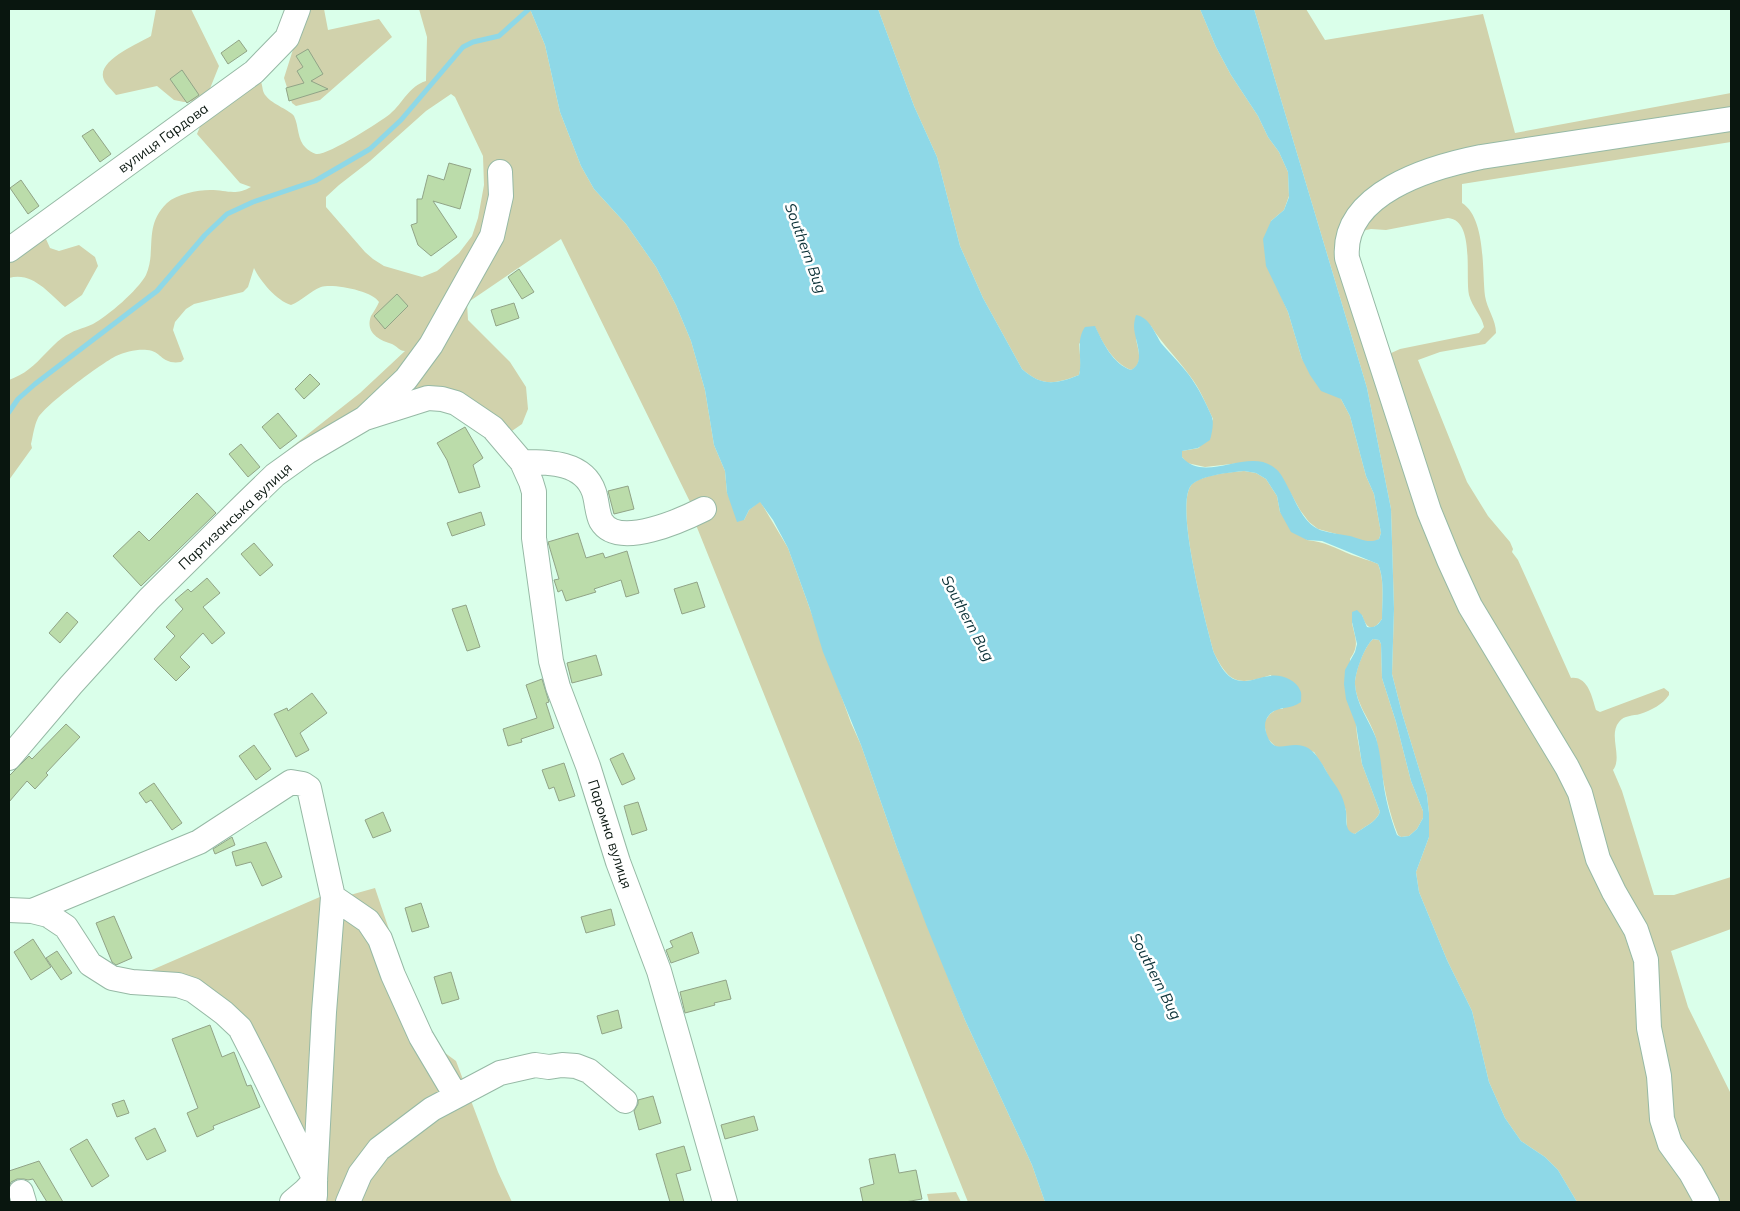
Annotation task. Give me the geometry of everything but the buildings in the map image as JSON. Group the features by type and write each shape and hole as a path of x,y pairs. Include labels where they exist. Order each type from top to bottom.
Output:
{"street":[{"name":"вулиця Гардова","path":"9,250 254,72 287,38 298,9"},
{"path":"1707,1202 1691,1173 1670,1144 1662,1119 1659,1076 1649,1028 1646,960 1636,930 1602,867 1580,793 1568,767 1470,606 1429,511 1346,251 1353,223 1369,204 1394,186 1430,171 1481,157 1731,119"},
{"name":"Партизанська вулиця","path":"9,758 70,685 149,600 275,475 307,452 365,418 406,379 431,345 492,236 501,196 500,172"},
{"name":"Паромна вулиця","path":"365,418 428,398 442,399 456,403 493,428 522,462 534,492 534,538 551,661 558,687 588,766 618,862 659,971 725,1202"},
{"path":"522,462 558,464 580,472 589,479 594,490 602,521 608,527 620,532 640,532 677,522 704,509"},
{"path":"15,911 199,842 291,782 302,784 309,788 334,898 324,1012 314,1191"},
{"path":"334,898 368,922 380,939 393,975 421,1038 456,1096"},
{"path":"15,911 48,915 66,927 90,964 112,978 132,982 178,984 193,990 240,1028 261,1069 314,1191"},
{"path":"348,1202 360,1174 379,1148 432,1109 500,1073 535,1065 549,1067 562,1065 576,1066 589,1070 625,1101"},
{"path":"292,1202 314,1191"}],"green space":[{"path":"156,9 191,9 219,66 209,91 194,101 174,100 157,86 116,95 104,80 103,73 111,60 128,48 151,36"},
{"path":"286,9 324,9 328,30 379,19 392,37 320,100 296,106 292,103 284,78 296,40"},
{"path":"419,9 530,9 545,45 560,112 581,166 594,189 626,224 656,267 676,305 691,341 705,390 714,445 725,471 727,493 744,520 749,510 760,501 788,548 897,848 965,1020 1032,1165 1045,1202 968,1202 694,520 694,510 561,239 467,303 468,320 510,362 526,387 528,409 522,424 509,433 450,394 296,453 284,453 360,393 405,351 378,338 371,331 371,316 379,302 369,294 352,289 327,286 317,289 291,305 280,299 270,290 260,279 254,268 248,287 243,292 194,304 186,309 175,322 173,330 184,359 181,362 169,362 156,353 147,350 123,353 99,367 51,404 38,418 31,444 32,448 9,480 9,380 22,374 38,362 66,335 93,324 106,315 136,288 146,275 149,266 155,220 167,203 176,197 193,192 210,190 235,192 251,187 240,183 197,134 201,124 255,83 261,82 264,93 269,99 294,116 303,145 308,150 316,154 331,150 390,114 406,95 420,83 426,81 427,37","holes":["451,94 455,97 483,156 484,185 478,218 472,236 459,253 437,271 422,277 384,266 365,252 326,207 326,197 426,111"]},
{"path":"878,9 1200,9 1216,47 1231,75 1258,116 1268,137 1279,152 1288,172 1289,196 1284,210 1271,221 1281,296 1288,312 1302,359 1341,399 1350,416 1366,476 1374,494 1381,533 1379,539 1374,542 1366,542 1318,529 1309,522 1300,510 1285,483 1249,462 1205,467 1187,463 1182,457 1182,451 1199,448 1213,419 1194,381 1151,326 1136,339 1139,360 1138,364 1131,370 1114,358 1095,327 1079,344 1081,366 1079,375 1056,382 1049,382 1036,379 1022,369 983,298 960,246 937,157 914,106"},
{"path":"1254,9 1306,9 1325,40 1483,14 1515,133 1731,93 1731,116 1421,176 1731,123 1731,142 1462,184 1462,203 1470,210 1479,232 1485,296 1495,324 1496,333 1485,344 1440,352 1418,360 1467,482 1488,516 1510,542 1513,549 1512,552 1518,560 1571,678 1582,680 1591,694 1596,710 1600,712 1664,688 1669,692 1666,699 1656,707 1640,714 1626,717 1619,722 1615,733 1617,759 1613,770 1622,791 1654,895 1674,895 1731,877 1731,929 1671,951 1688,1007 1731,1094 1731,1202 1577,1202 1558,1170 1545,1157 1521,1141 1505,1118 1489,1082 1472,1011 1447,960 1419,892 1416,872 1429,837 1429,813 1427,795 1392,674 1394,609 1391,509 1367,388","holes":["1448,218 1456,221 1462,228 1465,238 1469,295 1484,327 1479,333 1400,349 1389,354 1352,240 1366,230 1371,229 1386,230"]},
{"path":"37,238 46,239 50,248 59,251 79,245 95,257 98,266 82,295 65,307 33,280 17,277 9,278 9,257"},
{"path":"1244,471 1256,473 1266,479 1277,496 1280,512 1307,540 1325,544 1378,564 1382,577 1382,619 1375,626 1370,627 1365,623 1362,615 1352,623 1356,645 1350,659 1357,735 1362,764 1380,812 1372,822 1355,834 1350,833 1347,829 1346,810 1314,752 1293,746 1282,748 1275,746 1267,738 1265,721 1277,709 1283,709 1271,675 1251,680 1236,680 1225,671 1214,653 1189,543 1187,500 1190,487 1199,480 1215,475"},
{"path":"1373,639 1379,640 1381,644 1382,678 1396,722 1411,781 1423,811 1423,818 1417,829 1409,836 1401,837 1398,835 1395,827 1386,794 1376,738 1356,691 1355,679 1358,667 1366,648"},
{"path":"375,888 426,1039 456,1061 498,1172 512,1202 280,1202 298,1192 303,1180 252,1059 209,1008 138,976 329,893 343,897"},
{"path":"956,1192 961,1202 929,1202 927,1194"}],"water":[{"name":"Southern Bug","path":"530,9 878,9 914,106 937,157 960,246 983,298 1022,369 1036,379 1049,382 1056,382 1079,375 1080,338 1085,327 1095,326 1105,346 1114,358 1131,370 1138,362 1139,356 1134,325 1136,315 1141,316 1154,330 1161,343 1183,367 1202,395 1212,417 1213,425 1210,440 1198,448 1182,451 1182,457 1192,465 1203,467 1254,461 1265,463 1276,469 1284,479 1302,514 1315,527 1324,531 1371,541 1379,539 1381,533 1374,494 1366,476 1350,416 1341,399 1321,391 1310,375 1302,359 1288,312 1266,266 1263,239 1271,221 1284,210 1289,197 1288,172 1279,152 1268,137 1258,116 1231,75 1216,47 1200,9 1254,9 1367,388 1391,509 1394,609 1392,674 1427,795 1429,813 1429,837 1416,872 1419,892 1447,960 1472,1011 1489,1082 1505,1118 1521,1141 1545,1157 1558,1170 1577,1202 1045,1202 1032,1165 965,1020 927,927 861,745 823,652 788,548 773,520 760,502 749,510 744,520 737,522 727,493 725,471 714,445 705,390 691,341 676,305 656,267 626,224 594,189 581,166 560,112 545,45","holes":["1244,471 1256,473 1266,479 1277,496 1280,512 1291,532 1307,540 1322,541 1378,564 1380,570 1383,591 1382,619 1376,626 1367,627 1362,615 1357,610 1352,612 1352,622 1357,644 1355,652 1345,670 1346,699 1356,725 1362,764 1380,812 1372,822 1355,834 1351,833 1348,828 1346,811 1341,795 1315,754 1303,746 1277,746 1269,740 1265,727 1267,718 1277,710 1301,702 1301,693 1298,686 1292,681 1279,676 1239,681 1224,671 1214,653 1189,543 1187,500 1190,487 1199,480 1215,475","1373,639 1379,640 1381,644 1382,678 1396,722 1411,781 1423,811 1423,818 1417,829 1409,836 1401,837 1397,835 1386,800 1376,738 1360,705 1356,691 1355,679 1358,667 1366,648"]}],"waterway":[{"path":"9,412 18,399 35,384 157,291 205,235 227,214 253,202 315,181 370,149 401,120 463,47 473,42 499,36 529,9"}]}
